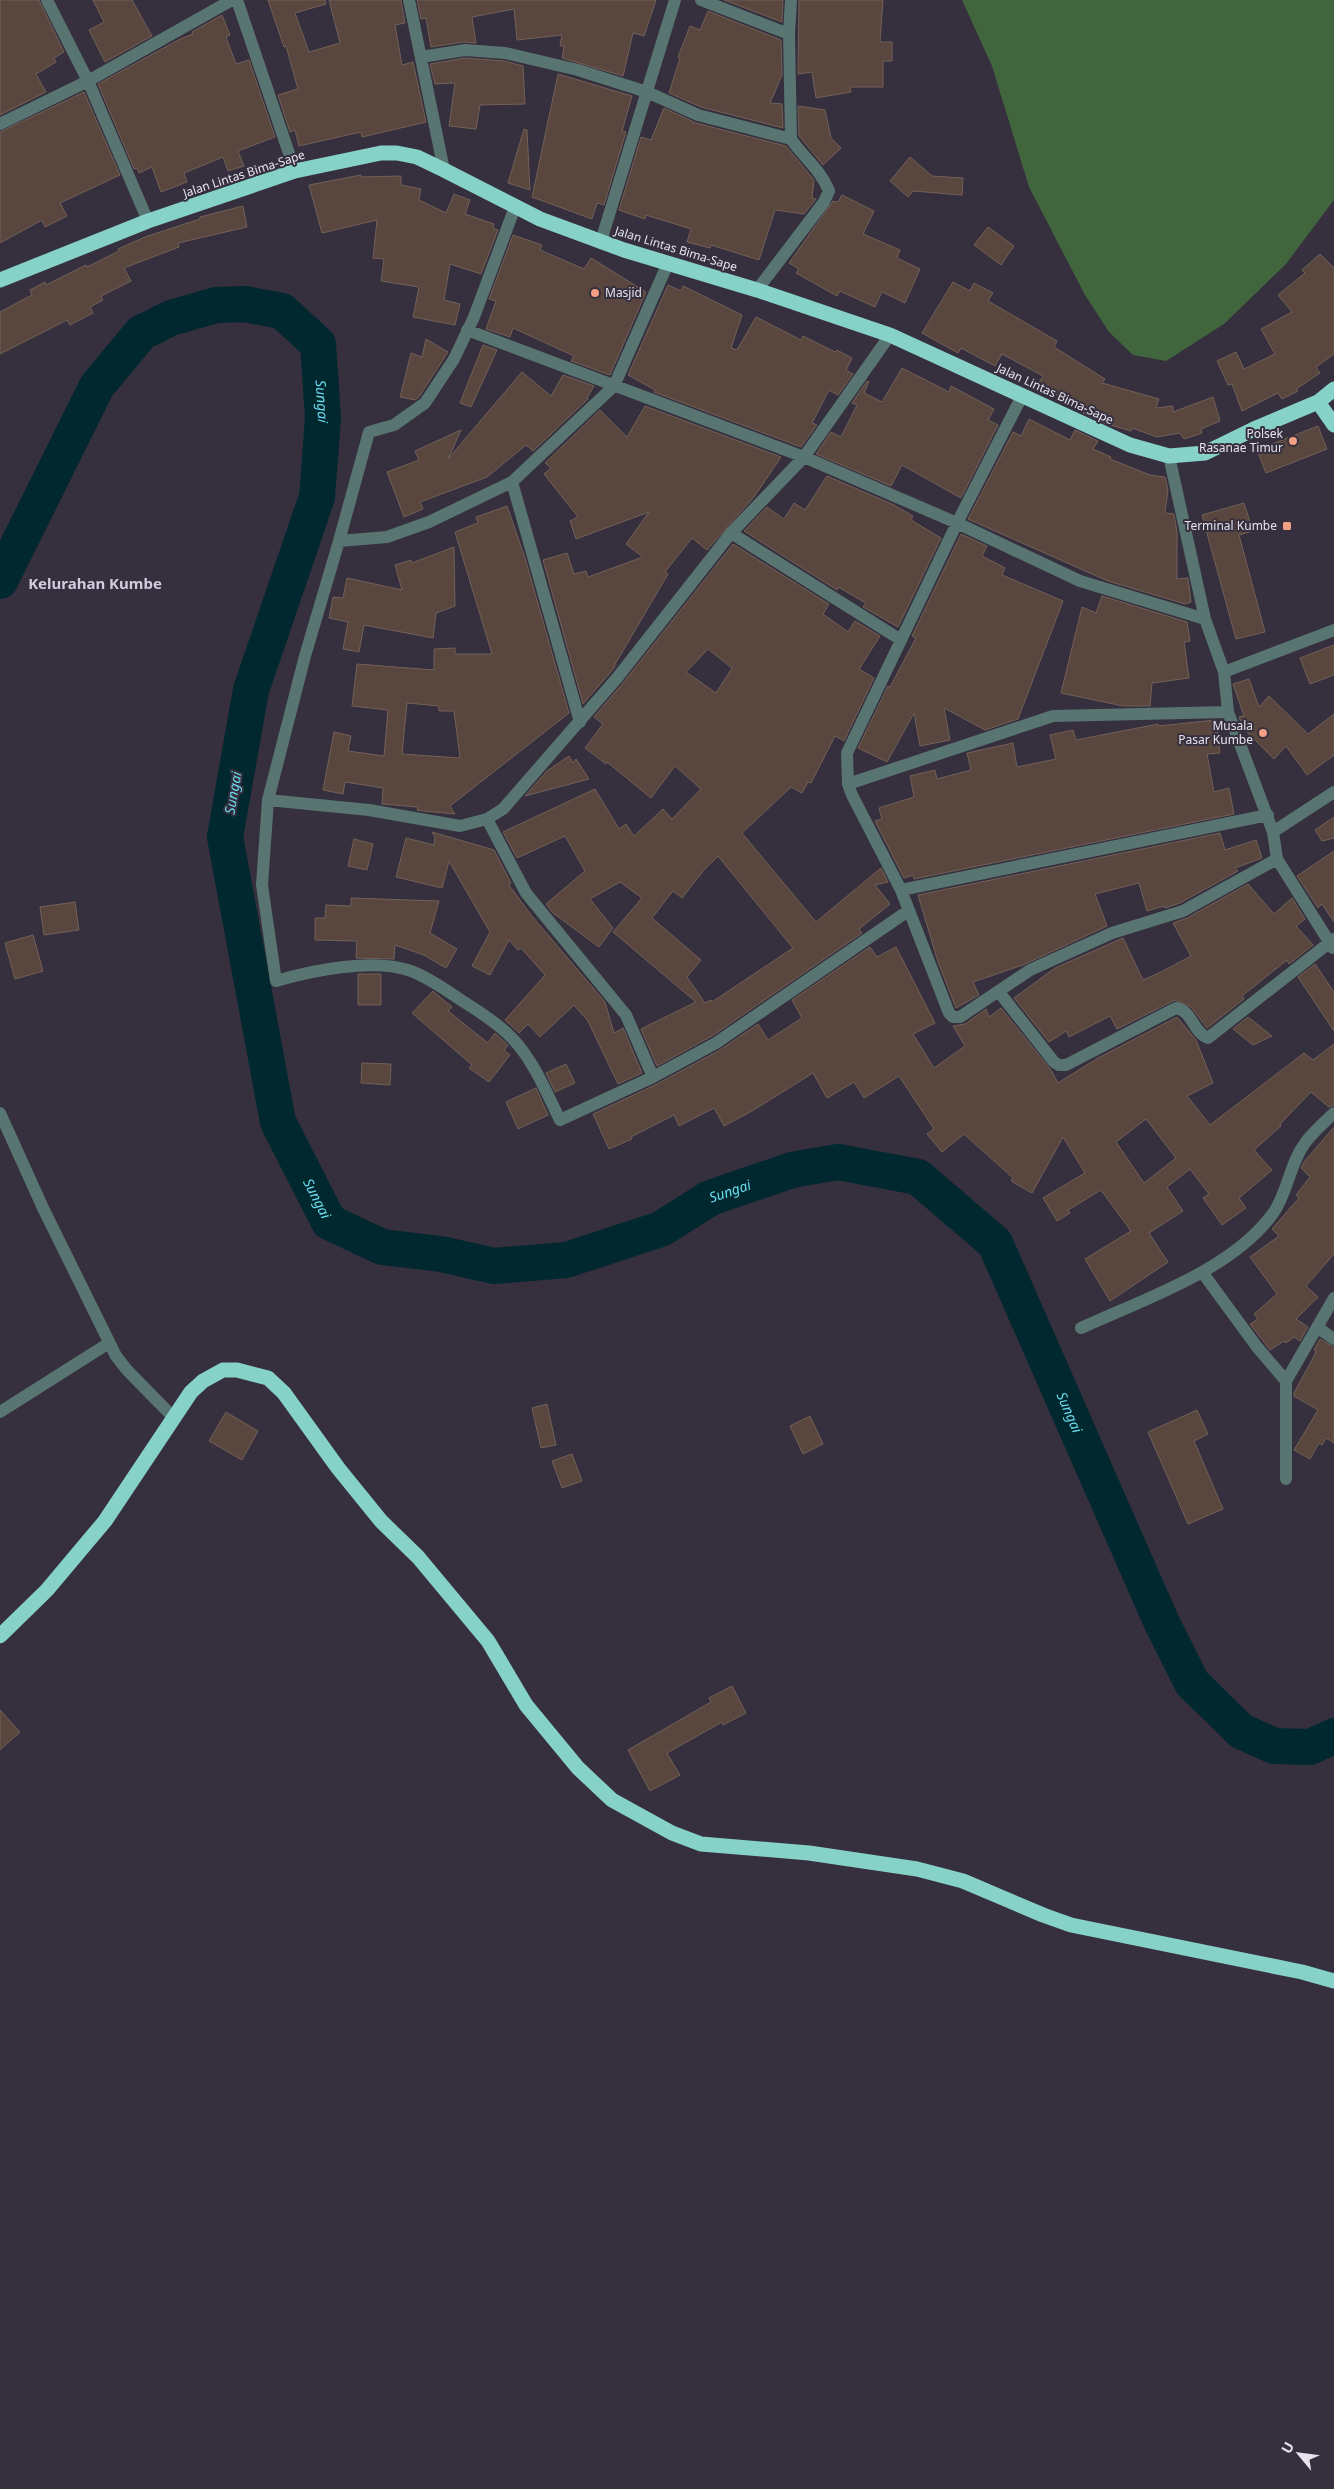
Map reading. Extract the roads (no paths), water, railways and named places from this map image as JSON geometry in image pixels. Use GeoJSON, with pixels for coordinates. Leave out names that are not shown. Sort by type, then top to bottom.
{"type":"FeatureCollection","features":[{"type":"Feature","properties":{"kind":"highway","name":"Jalan Lintas Bima-Sape"},"geometry":{"type":"LineString","coordinates":[[2,276],[148,221],[296,171],[380,153],[397,153],[417,158],[444,170],[540,219],[600,241],[757,290],[890,335],[1130,445],[1169,456],[1205,453],[1318,402],[1334,389]]}},
{"type":"Feature","properties":{"kind":"highway"},"geometry":{"type":"LineString","coordinates":[[1318,402],[1334,425]]}},
{"type":"Feature","properties":{"kind":"highway"},"geometry":{"type":"LineString","coordinates":[[0,1636],[47,1590],[105,1521],[191,1392],[203,1381],[223,1370],[254,1373],[268,1378],[284,1392],[338,1468],[381,1521],[418,1556],[488,1641],[526,1705],[578,1768],[612,1800],[672,1833],[701,1844],[809,1853],[917,1869],[963,1880],[1043,1915],[1071,1925],[1302,1972],[1334,1981]]}},
{"type":"Feature","properties":{"kind":"street"},"geometry":{"type":"LineString","coordinates":[[47,0],[88,81],[148,221]]}},
{"type":"Feature","properties":{"kind":"street"},"geometry":{"type":"LineString","coordinates":[[0,124],[88,81],[232,0]]}},
{"type":"Feature","properties":{"kind":"street"},"geometry":{"type":"LineString","coordinates":[[237,0],[296,171]]}},
{"type":"Feature","properties":{"kind":"street"},"geometry":{"type":"LineString","coordinates":[[409,0],[444,170]]}},
{"type":"Feature","properties":{"kind":"street"},"geometry":{"type":"LineString","coordinates":[[600,241],[675,0]]}},
{"type":"Feature","properties":{"kind":"street"},"geometry":{"type":"LineString","coordinates":[[701,0],[789,34]]}},
{"type":"Feature","properties":{"kind":"street"},"geometry":{"type":"LineString","coordinates":[[757,290],[824,202],[829,191],[825,180],[800,153],[791,139],[789,34],[791,0]]}},
{"type":"Feature","properties":{"kind":"street"},"geometry":{"type":"LineString","coordinates":[[421,57],[464,50],[505,53],[578,70],[646,92],[698,115],[791,139]]}},
{"type":"Feature","properties":{"kind":"street"},"geometry":{"type":"LineString","coordinates":[[515,207],[454,359],[425,403],[394,425],[369,432],[305,656],[268,800],[262,885],[276,981],[315,970],[389,967],[410,971],[431,981],[484,1015],[512,1038],[534,1068],[560,1120],[653,1077],[716,1044],[908,910]]}},
{"type":"Feature","properties":{"kind":"street"},"geometry":{"type":"LineString","coordinates":[[339,541],[387,537],[429,522],[512,482],[614,386],[668,263]]}},
{"type":"Feature","properties":{"kind":"street"},"geometry":{"type":"LineString","coordinates":[[467,330],[804,457],[957,523],[1080,581],[1205,618]]}},
{"type":"Feature","properties":{"kind":"street"},"geometry":{"type":"LineString","coordinates":[[268,800],[369,810],[460,826],[487,819],[502,809],[617,678],[731,533],[804,457],[890,335]]}},
{"type":"Feature","properties":{"kind":"street"},"geometry":{"type":"LineString","coordinates":[[1022,396],[957,523],[847,753],[848,784],[874,842],[901,890],[949,1013],[953,1017],[960,1017],[1030,970],[1112,933],[1183,911],[1277,860]]}},
{"type":"Feature","properties":{"kind":"street"},"geometry":{"type":"LineString","coordinates":[[999,992],[1054,1062],[1059,1065],[1066,1065],[1176,1008],[1186,1012],[1203,1036],[1208,1038],[1332,944],[1277,860],[1268,814],[1228,712],[1224,672],[1205,618],[1169,456]]}},
{"type":"Feature","properties":{"kind":"street"},"geometry":{"type":"LineString","coordinates":[[512,482],[580,722]]}},
{"type":"Feature","properties":{"kind":"street"},"geometry":{"type":"LineString","coordinates":[[731,533],[901,640]]}},
{"type":"Feature","properties":{"kind":"street"},"geometry":{"type":"LineString","coordinates":[[1224,672],[1334,630]]}},
{"type":"Feature","properties":{"kind":"street"},"geometry":{"type":"LineString","coordinates":[[848,784],[1053,716],[1228,712]]}},
{"type":"Feature","properties":{"kind":"street"},"geometry":{"type":"LineString","coordinates":[[1273,832],[1334,792]]}},
{"type":"Feature","properties":{"kind":"street"},"geometry":{"type":"LineString","coordinates":[[901,890],[1268,814]]}},
{"type":"Feature","properties":{"kind":"street"},"geometry":{"type":"LineString","coordinates":[[487,819],[526,893],[626,1015],[653,1077]]}},
{"type":"Feature","properties":{"kind":"street"},"geometry":{"type":"LineString","coordinates":[[0,1113],[42,1208],[109,1343],[127,1370],[174,1418]]}},
{"type":"Feature","properties":{"kind":"street"},"geometry":{"type":"LineString","coordinates":[[1081,1328],[1202,1272],[1230,1256],[1257,1232],[1275,1210],[1304,1143],[1334,1113]]}},
{"type":"Feature","properties":{"kind":"street"},"geometry":{"type":"LineString","coordinates":[[1202,1272],[1257,1347],[1286,1381]]}},
{"type":"Feature","properties":{"kind":"street"},"geometry":{"type":"LineString","coordinates":[[1286,1479],[1286,1381],[1334,1298]]}},
{"type":"Feature","properties":{"kind":"street"},"geometry":{"type":"LineString","coordinates":[[1317,1327],[1334,1339]]}},
{"type":"Feature","properties":{"kind":"street"},"geometry":{"type":"LineString","coordinates":[[0,1412],[109,1343]]}},
{"type":"Feature","properties":{"kind":"waterway","name":"Sungai"},"geometry":{"type":"LineString","coordinates":[[0,581],[97,386],[141,333],[171,318],[216,305],[245,304],[282,311],[318,344],[323,418],[317,497],[251,690],[225,837],[278,1122],[329,1222],[382,1247],[441,1254],[494,1266],[566,1260],[661,1229],[710,1198],[792,1170],[838,1162],[918,1177],[995,1243],[1161,1621],[1192,1683],[1241,1731],[1274,1746],[1310,1747],[1334,1736]]}},
{"type":"Feature","properties":{"kind":"place","name":"Masjid"},"geometry":{"type":"Point","coordinates":[595,293]}},
{"type":"Feature","properties":{"kind":"place","name":"Polsek Rasanae Timur"},"geometry":{"type":"Point","coordinates":[1293,441]}},
{"type":"Feature","properties":{"kind":"place","name":"Terminal Kumbe"},"geometry":{"type":"Point","coordinates":[1287,526]}},
{"type":"Feature","properties":{"kind":"place","name":"Musala Pasar Kumbe"},"geometry":{"type":"Point","coordinates":[1263,733]}},
{"type":"Feature","properties":{"kind":"district","name":"Kelurahan Kumbe"},"geometry":{"type":"Point","coordinates":[95,584]}}]}
